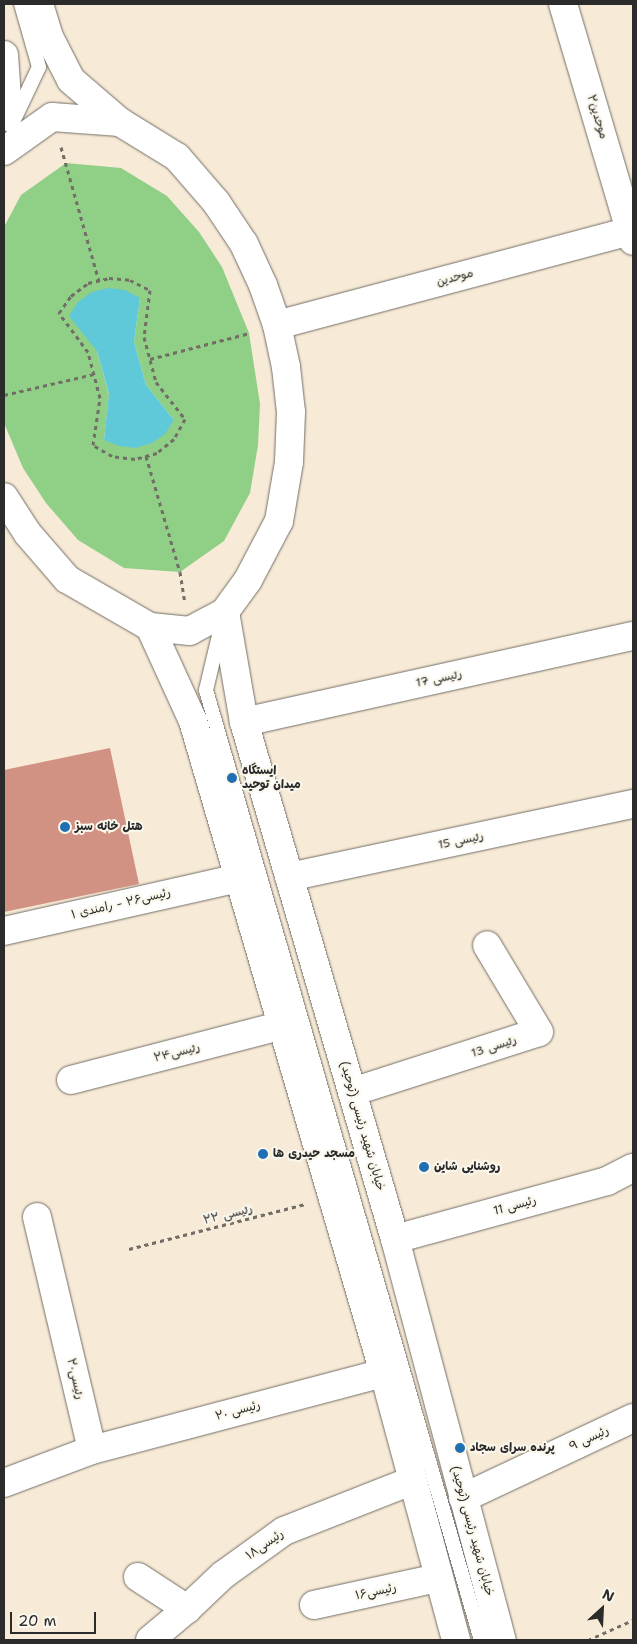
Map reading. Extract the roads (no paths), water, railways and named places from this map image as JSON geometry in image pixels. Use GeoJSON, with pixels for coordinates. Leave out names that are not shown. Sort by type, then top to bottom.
{"type":"FeatureCollection","features":[{"type":"Feature","properties":{"kind":"street"},"geometry":{"type":"LineString","coordinates":[[4,497],[28,534],[68,579],[150,627],[190,631],[225,612],[248,580],[279,521],[288,472],[291,412],[286,367],[277,325],[263,285],[244,244],[216,202],[177,157],[120,122],[71,80],[49,37],[39,4]]}},
{"type":"Feature","properties":{"kind":"street","name":"موحدین۲"},"geometry":{"type":"LineString","coordinates":[[563,4],[632,234]]}},
{"type":"Feature","properties":{"kind":"street"},"geometry":{"type":"LineString","coordinates":[[4,55],[7,98],[4,118]]}},
{"type":"Feature","properties":{"kind":"street"},"geometry":{"type":"LineString","coordinates":[[4,151],[52,117],[120,122]]}},
{"type":"Feature","properties":{"kind":"street","name":"موحدین"},"geometry":{"type":"LineString","coordinates":[[277,325],[632,234]]}},
{"type":"Feature","properties":{"kind":"street","name":"خیابان شهید رئیسی (توحید)"},"geometry":{"type":"LineString","coordinates":[[225,612],[244,722],[395,1239],[502,1640]]}},
{"type":"Feature","properties":{"kind":"street"},"geometry":{"type":"LineString","coordinates":[[150,627],[193,721],[284,1025],[384,1373],[411,1481],[456,1640]]}},
{"type":"Feature","properties":{"kind":"street","name":"رئیسی 17"},"geometry":{"type":"LineString","coordinates":[[244,722],[633,636]]}},
{"type":"Feature","properties":{"kind":"street","name":"رئیسی 15"},"geometry":{"type":"LineString","coordinates":[[288,877],[633,804]]}},
{"type":"Feature","properties":{"kind":"street","name":"رئیسی۲۶ - رامندی ۱"},"geometry":{"type":"LineString","coordinates":[[4,931],[239,878]]}},
{"type":"Feature","properties":{"kind":"street","name":"رئیسی 13"},"geometry":{"type":"LineString","coordinates":[[352,1092],[539,1032],[487,944]]}},
{"type":"Feature","properties":{"kind":"street","name":"رئیسی۲۴"},"geometry":{"type":"LineString","coordinates":[[71,1080],[284,1025]]}},
{"type":"Feature","properties":{"kind":"street","name":"رئیسی 11"},"geometry":{"type":"LineString","coordinates":[[395,1239],[607,1182],[633,1168]]}},
{"type":"Feature","properties":{"kind":"street","name":"رئیسی۲۰"},"geometry":{"type":"LineString","coordinates":[[37,1217],[92,1450]]}},
{"type":"Feature","properties":{"kind":"street","name":"رئیسی ۲۰"},"geometry":{"type":"LineString","coordinates":[[92,1450],[384,1373]]}},
{"type":"Feature","properties":{"kind":"street","name":"رئیسی 9"},"geometry":{"type":"LineString","coordinates":[[463,1498],[633,1418]]}},
{"type":"Feature","properties":{"kind":"street"},"geometry":{"type":"LineString","coordinates":[[4,1483],[92,1450]]}},
{"type":"Feature","properties":{"kind":"street","name":"رئیسی۱۸"},"geometry":{"type":"LineString","coordinates":[[150,1640],[223,1575],[284,1531],[411,1481]]}},
{"type":"Feature","properties":{"kind":"street"},"geometry":{"type":"LineString","coordinates":[[138,1577],[187,1609]]}},
{"type":"Feature","properties":{"kind":"street","name":"رئیسی۱۶"},"geometry":{"type":"LineString","coordinates":[[314,1605],[438,1578]]}},
{"type":"Feature","properties":{"kind":"lane"},"geometry":{"type":"LineString","coordinates":[[4,141],[39,67],[21,4]]}},
{"type":"Feature","properties":{"kind":"lane"},"geometry":{"type":"LineString","coordinates":[[225,612],[206,690],[481,1640]]}},
{"type":"Feature","properties":{"kind":"water"},"geometry":{"type":"Polygon","coordinates":[[[108,288],[125,290],[140,298],[134,342],[146,385],[174,420],[165,434],[152,443],[136,448],[119,446],[104,440],[109,394],[97,351],[69,316],[78,302],[92,292],[108,288]]]}},
{"type":"Feature","properties":{"kind":"place","name":"ایستگاه میدان توحید"},"geometry":{"type":"Point","coordinates":[232,778]}},
{"type":"Feature","properties":{"kind":"place","name":"هتل خانه سبز"},"geometry":{"type":"Point","coordinates":[65,827]}},
{"type":"Feature","properties":{"kind":"place","name":"مسجد حیدری ها"},"geometry":{"type":"Point","coordinates":[263,1154]}},
{"type":"Feature","properties":{"kind":"place","name":"روشنایی شاین"},"geometry":{"type":"Point","coordinates":[424,1167]}},
{"type":"Feature","properties":{"kind":"place","name":"پرنده سرای سجاد"},"geometry":{"type":"Point","coordinates":[460,1448]}}]}
